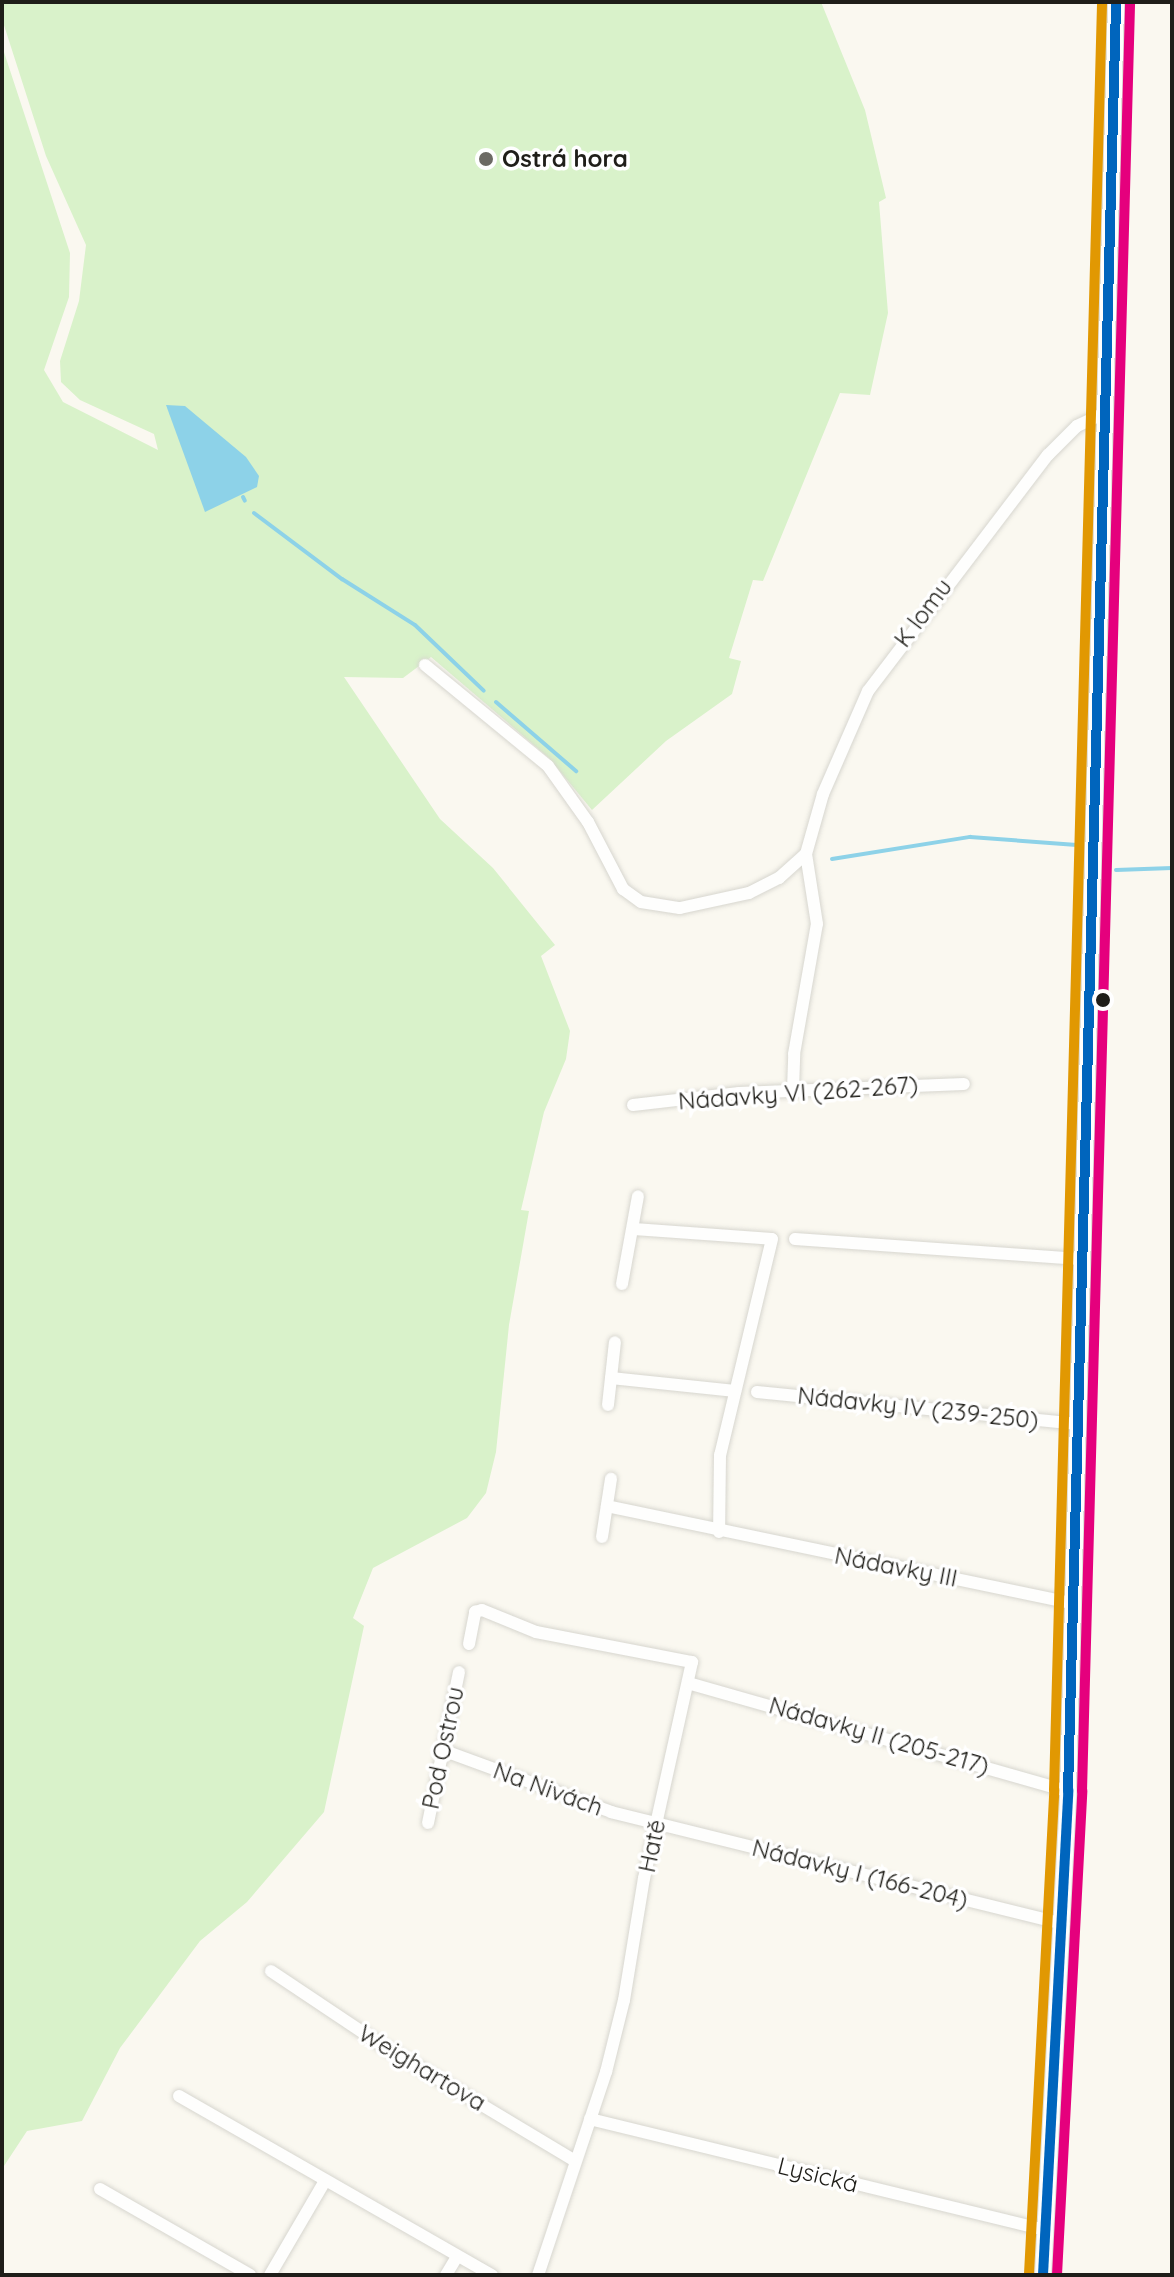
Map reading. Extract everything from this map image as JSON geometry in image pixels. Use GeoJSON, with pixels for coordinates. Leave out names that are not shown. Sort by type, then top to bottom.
{"type":"FeatureCollection","features":[{"type":"Feature","properties":{"kind":"street"},"geometry":{"type":"LineString","coordinates":[[1043,2275],[1068,1791],[1116,2]]}},
{"type":"Feature","properties":{"kind":"street","name":"K lomu"},"geometry":{"type":"LineString","coordinates":[[793,1090],[794,1054],[817,924],[806,854],[823,794],[884,665],[1048,455],[1077,426],[1103,414]]}},
{"type":"Feature","properties":{"kind":"street"},"geometry":{"type":"LineString","coordinates":[[425,665],[548,766],[588,822],[623,889],[641,902],[680,908],[749,893],[779,878],[806,854]]}},
{"type":"Feature","properties":{"kind":"street","name":"Nádavky VI (262-267)"},"geometry":{"type":"LineString","coordinates":[[633,1105],[793,1090],[964,1084]]}},
{"type":"Feature","properties":{"kind":"street"},"geometry":{"type":"LineString","coordinates":[[622,1284],[638,1196]]}},
{"type":"Feature","properties":{"kind":"street"},"geometry":{"type":"LineString","coordinates":[[634,1229],[772,1239],[720,1455],[719,1532]]}},
{"type":"Feature","properties":{"kind":"street"},"geometry":{"type":"LineString","coordinates":[[795,1239],[1083,1259]]}},
{"type":"Feature","properties":{"kind":"street"},"geometry":{"type":"LineString","coordinates":[[608,1405],[615,1342]]}},
{"type":"Feature","properties":{"kind":"street"},"geometry":{"type":"LineString","coordinates":[[611,1378],[735,1391]]}},
{"type":"Feature","properties":{"kind":"street","name":"Nádavky IV (239-250)"},"geometry":{"type":"LineString","coordinates":[[757,1392],[1078,1424]]}},
{"type":"Feature","properties":{"kind":"street"},"geometry":{"type":"LineString","coordinates":[[602,1537],[611,1479]]}},
{"type":"Feature","properties":{"kind":"street","name":"Nádavky III"},"geometry":{"type":"LineString","coordinates":[[607,1506],[719,1532],[1073,1603]]}},
{"type":"Feature","properties":{"kind":"street"},"geometry":{"type":"LineString","coordinates":[[469,1644],[475,1612],[482,1610],[536,1632],[692,1662],[688,1683]]}},
{"type":"Feature","properties":{"kind":"street","name":"Pod Ostrou"},"geometry":{"type":"LineString","coordinates":[[428,1823],[459,1672]]}},
{"type":"Feature","properties":{"kind":"street","name":"Nádavky II (205-217)"},"geometry":{"type":"LineString","coordinates":[[688,1683],[1068,1791]]}},
{"type":"Feature","properties":{"kind":"street","name":"Hatě"},"geometry":{"type":"LineString","coordinates":[[538,2275],[590,2119],[624,2000],[656,1823],[688,1683]]}},
{"type":"Feature","properties":{"kind":"street","name":"Na Nivách"},"geometry":{"type":"LineString","coordinates":[[442,1750],[574,1801],[656,1823]]}},
{"type":"Feature","properties":{"kind":"street","name":"Nádavky I (166-204)"},"geometry":{"type":"LineString","coordinates":[[656,1823],[1063,1924]]}},
{"type":"Feature","properties":{"kind":"street","name":"Weighartova"},"geometry":{"type":"LineString","coordinates":[[271,1971],[377,2042],[575,2161]]}},
{"type":"Feature","properties":{"kind":"street"},"geometry":{"type":"LineString","coordinates":[[179,2096],[492,2275]]}},
{"type":"Feature","properties":{"kind":"street","name":"Lysická"},"geometry":{"type":"LineString","coordinates":[[590,2119],[1046,2230]]}},
{"type":"Feature","properties":{"kind":"street"},"geometry":{"type":"LineString","coordinates":[[270,2275],[325,2181]]}},
{"type":"Feature","properties":{"kind":"street"},"geometry":{"type":"LineString","coordinates":[[100,2189],[250,2275]]}},
{"type":"Feature","properties":{"kind":"street"},"geometry":{"type":"LineString","coordinates":[[446,2275],[457,2257]]}},
{"type":"Feature","properties":{"kind":"green space"},"geometry":{"type":"Polygon","coordinates":[[[2,2],[821,2],[865,110],[886,198],[879,202],[888,313],[870,395],[840,393],[763,581],[753,580],[729,658],[741,661],[732,694],[666,741],[592,810],[549,758],[431,657],[403,678],[344,677],[440,819],[493,868],[555,945],[541,956],[570,1031],[566,1059],[544,1112],[521,1210],[529,1211],[509,1325],[496,1452],[486,1493],[467,1518],[373,1568],[353,1618],[364,1626],[324,1812],[247,1902],[200,1941],[120,2048],[82,2121],[27,2131],[2,2169],[2,46],[70,253],[69,297],[44,370],[63,402],[158,450],[154,434],[80,400],[61,382],[60,361],[79,301],[86,245],[46,156],[2,19],[2,2]]]}},
{"type":"Feature","properties":{"kind":"water"},"geometry":{"type":"Polygon","coordinates":[[[166,405],[185,406],[246,457],[259,476],[257,487],[205,512],[166,405]]]}},
{"type":"Feature","properties":{"kind":"waterway"},"geometry":{"type":"LineString","coordinates":[[243,497],[245,501]]}},
{"type":"Feature","properties":{"kind":"waterway"},"geometry":{"type":"LineString","coordinates":[[254,513],[342,579],[415,625],[484,691]]}},
{"type":"Feature","properties":{"kind":"waterway"},"geometry":{"type":"LineString","coordinates":[[496,702],[576,771]]}},
{"type":"Feature","properties":{"kind":"waterway"},"geometry":{"type":"LineString","coordinates":[[832,859],[970,837],[1077,845]]}},
{"type":"Feature","properties":{"kind":"waterway"},"geometry":{"type":"LineString","coordinates":[[1116,870],[1172,868]]}},
{"type":"Feature","properties":{"kind":"transit line"},"geometry":{"type":"LineString","coordinates":[[1029,2274],[1054,1790],[1102,2]]}},
{"type":"Feature","properties":{"kind":"transit line"},"geometry":{"type":"LineString","coordinates":[[1043,2275],[1068,1791],[1116,2]]}},
{"type":"Feature","properties":{"kind":"transit line"},"geometry":{"type":"LineString","coordinates":[[1057,2275],[1082,1791],[1130,2]]}},
{"type":"Feature","properties":{"kind":"place","name":"Ostrá hora"},"geometry":{"type":"Point","coordinates":[486,159]}}]}
